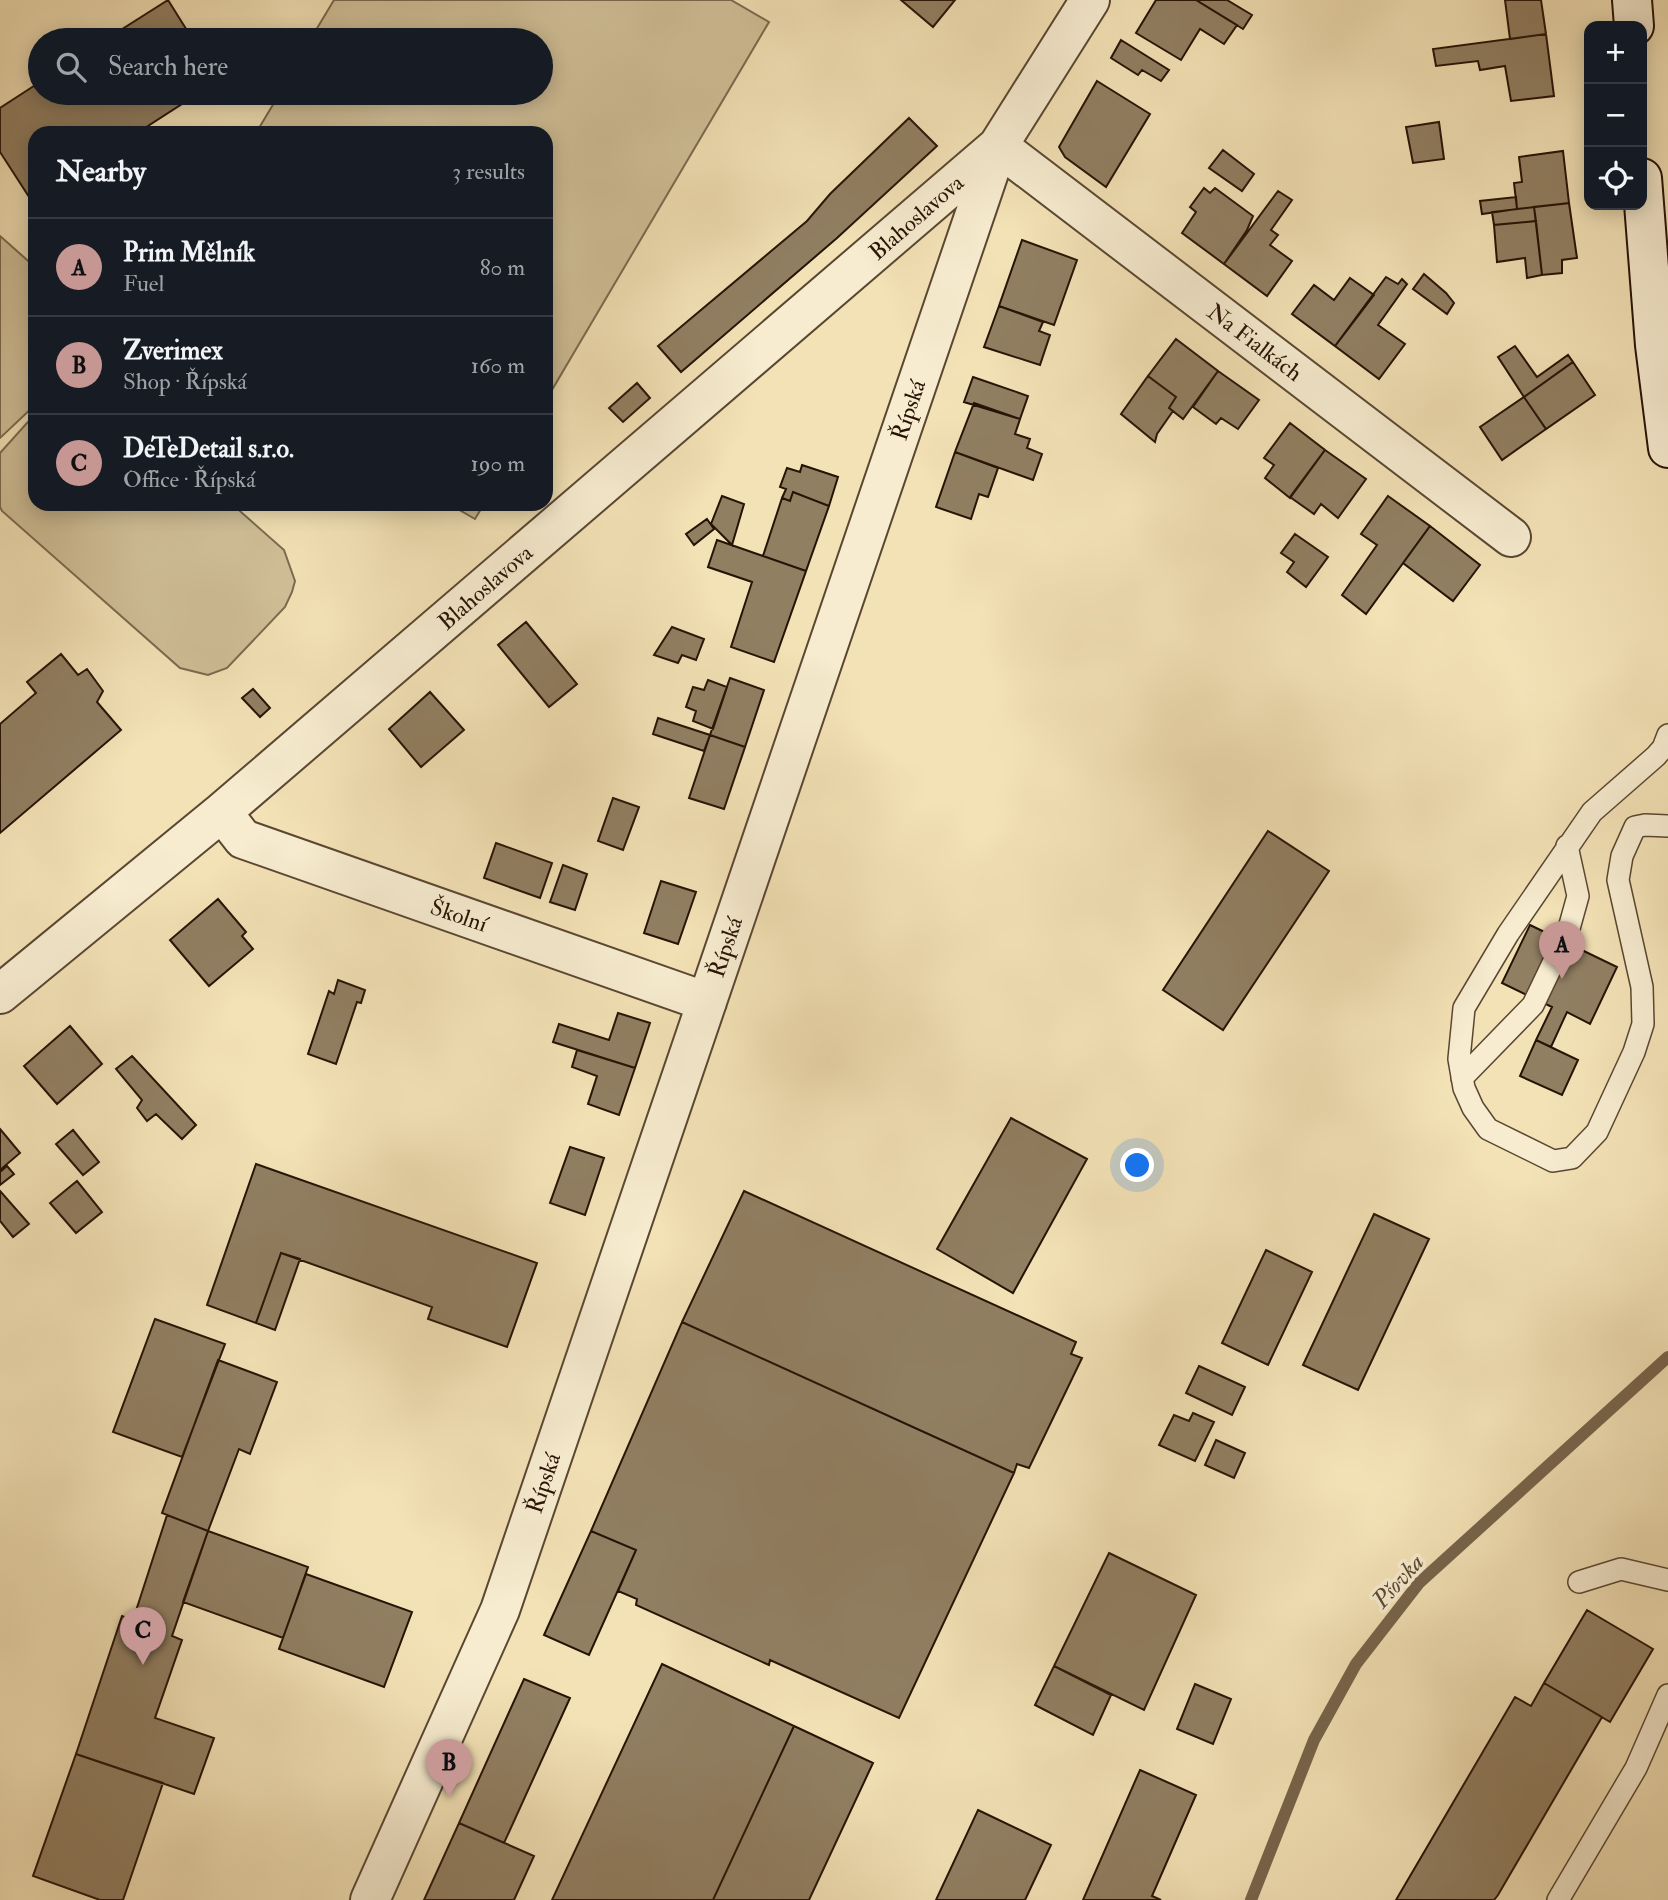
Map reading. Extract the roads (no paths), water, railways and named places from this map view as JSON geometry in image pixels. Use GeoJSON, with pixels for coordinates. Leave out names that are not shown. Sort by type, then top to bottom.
{"type":"FeatureCollection","features":[{"type":"Feature","properties":{"kind":"street","name":"Řípská"},"geometry":{"type":"LineString","coordinates":[[370,1900],[500,1609],[998,146],[1090,0]]}},
{"type":"Feature","properties":{"kind":"street"},"geometry":{"type":"LineString","coordinates":[[1632,0],[1634,21]]}},
{"type":"Feature","properties":{"kind":"street","name":"Na Fialkách"},"geometry":{"type":"LineString","coordinates":[[998,146],[1511,537]]}},
{"type":"Feature","properties":{"kind":"street","name":"Blahoslavova"},"geometry":{"type":"LineString","coordinates":[[0,994],[222,812],[998,146]]}},
{"type":"Feature","properties":{"kind":"street"},"geometry":{"type":"LineString","coordinates":[[1644,210],[1655,345],[1668,448]]}},
{"type":"Feature","properties":{"kind":"street","name":"Školní"},"geometry":{"type":"LineString","coordinates":[[222,812],[243,839],[707,1002]]}},
{"type":"Feature","properties":{"kind":"lane"},"geometry":{"type":"LineString","coordinates":[[1668,735],[1663,748],[1592,812],[1508,934],[1464,1008],[1459,1059],[1473,1108],[1488,1129],[1553,1161],[1572,1158],[1597,1132],[1634,1052],[1643,1024],[1642,987],[1618,880],[1622,856],[1635,827],[1668,826]]}},
{"type":"Feature","properties":{"kind":"lane"},"geometry":{"type":"LineString","coordinates":[[1462,1077],[1533,1005],[1568,932],[1578,896],[1567,846]]}},
{"type":"Feature","properties":{"kind":"lane"},"geometry":{"type":"LineString","coordinates":[[1579,1582],[1621,1569],[1668,1580]]}},
{"type":"Feature","properties":{"kind":"lane"},"geometry":{"type":"LineString","coordinates":[[1558,1900],[1636,1768],[1668,1695]]}},
{"type":"Feature","properties":{"kind":"waterway","name":"Pšovka"},"geometry":{"type":"LineString","coordinates":[[1251,1900],[1314,1740],[1356,1664],[1419,1583],[1668,1357]]}},
{"type":"Feature","properties":{"kind":"place","name":"Prim Mělník"},"geometry":{"type":"Point","coordinates":[1562,979]}},
{"type":"Feature","properties":{"kind":"place","name":"DeTeDetail s.r.o."},"geometry":{"type":"Point","coordinates":[143,1665]}},
{"type":"Feature","properties":{"kind":"place","name":"Zverimex"},"geometry":{"type":"Point","coordinates":[449,1797]}}]}
